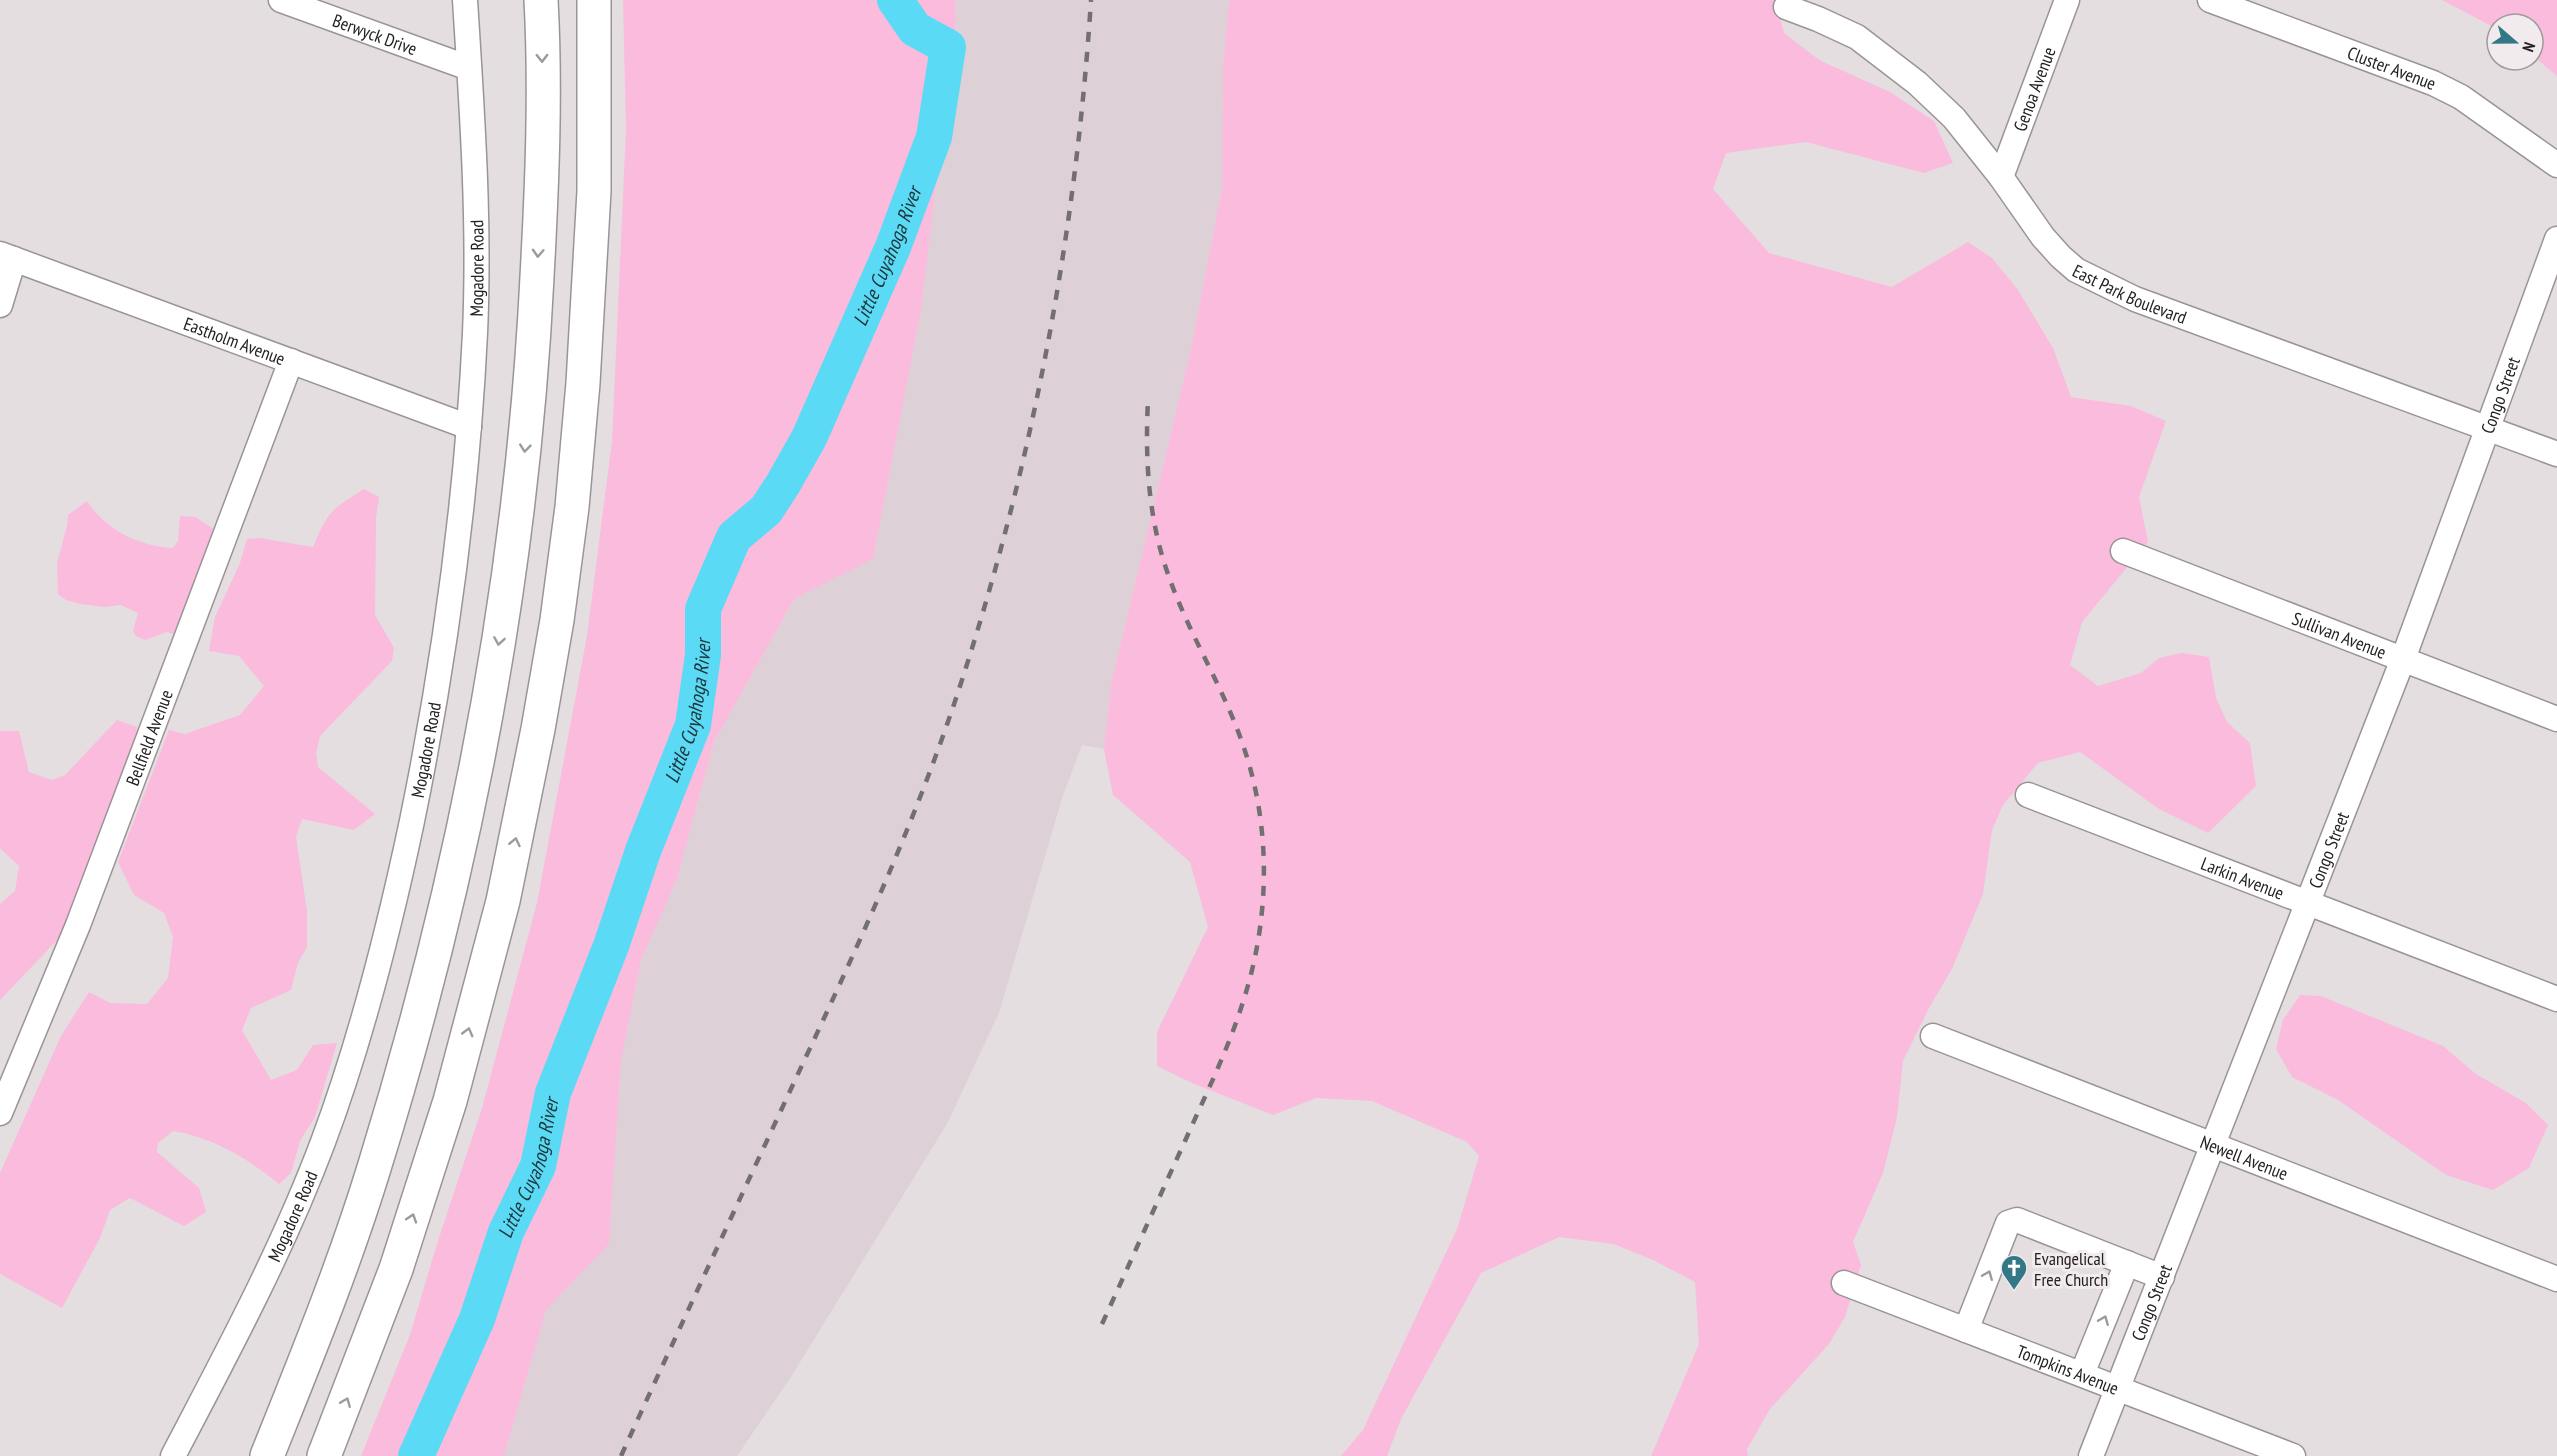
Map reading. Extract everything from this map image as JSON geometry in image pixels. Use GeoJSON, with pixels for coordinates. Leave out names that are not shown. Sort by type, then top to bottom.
{"type":"FeatureCollection","features":[{"type":"Feature","properties":{"kind":"highway"},"geometry":{"type":"LineString","coordinates":[[324,1456],[396,1269],[450,1101],[502,901],[538,729],[557,620],[572,507],[584,383],[594,191],[594,0]]}},
{"type":"Feature","properties":{"kind":"highway"},"geometry":{"type":"LineString","coordinates":[[267,1456],[314,1337],[373,1171],[424,998],[473,788],[512,560],[526,441],[540,219],[543,115],[541,4]]}},
{"type":"Feature","properties":{"kind":"street","name":"Berwyck Drive"},"geometry":{"type":"LineString","coordinates":[[281,0],[469,68]]}},
{"type":"Feature","properties":{"kind":"street","name":"Mogadore Road"},"geometry":{"type":"LineString","coordinates":[[173,1456],[263,1281],[306,1186],[349,1068],[372,990],[399,883],[438,684],[461,522],[469,427],[476,260],[473,138],[465,0]]}},
{"type":"Feature","properties":{"kind":"street","name":"Genoa Avenue"},"geometry":{"type":"LineString","coordinates":[[2001,177],[2067,0]]}},
{"type":"Feature","properties":{"kind":"street","name":"Cluster Avenue"},"geometry":{"type":"LineString","coordinates":[[2210,0],[2433,83],[2461,97],[2557,165]]}},
{"type":"Feature","properties":{"kind":"street","name":"East Park Boulevard"},"geometry":{"type":"LineString","coordinates":[[1786,7],[1857,37],[1917,82],[1954,118],[2001,177],[2043,237],[2076,270],[2135,299],[2557,454]]}},
{"type":"Feature","properties":{"kind":"street","name":"Congo Street"},"geometry":{"type":"LineString","coordinates":[[2091,1456],[2403,659],[2557,239]]}},
{"type":"Feature","properties":{"kind":"street","name":"Eastholm Avenue"},"geometry":{"type":"LineString","coordinates":[[7,256],[469,427]]}},
{"type":"Feature","properties":{"kind":"street"},"geometry":{"type":"LineString","coordinates":[[0,305],[7,256]]}},
{"type":"Feature","properties":{"kind":"street","name":"Bellfield Avenue"},"geometry":{"type":"LineString","coordinates":[[0,1113],[78,926],[291,361]]}},
{"type":"Feature","properties":{"kind":"street","name":"Sullivan Avenue"},"geometry":{"type":"LineString","coordinates":[[2123,551],[2557,719]]}},
{"type":"Feature","properties":{"kind":"street","name":"Larkin Avenue"},"geometry":{"type":"LineString","coordinates":[[2028,795],[2557,999]]}},
{"type":"Feature","properties":{"kind":"street","name":"Newell Avenue"},"geometry":{"type":"LineString","coordinates":[[1934,1036],[2557,1279]]}},
{"type":"Feature","properties":{"kind":"street"},"geometry":{"type":"LineString","coordinates":[[1966,1330],[2008,1223],[2017,1220],[2030,1223],[2162,1277]]}},
{"type":"Feature","properties":{"kind":"street"},"geometry":{"type":"LineString","coordinates":[[2082,1374],[2127,1263]]}},
{"type":"Feature","properties":{"kind":"street","name":"Tompkins Avenue"},"geometry":{"type":"LineString","coordinates":[[1844,1283],[2293,1456]]}},
{"type":"Feature","properties":{"kind":"shaded area"},"geometry":{"type":"Polygon","coordinates":[[[623,0],[955,0],[956,20],[921,310],[873,559],[794,599],[714,742],[676,882],[641,960],[621,1061],[609,1244],[546,1310],[504,1456],[361,1456],[410,1335],[435,1250],[482,1108],[537,903],[587,636],[612,441],[626,129],[623,0]]]}},
{"type":"Feature","properties":{"kind":"shaded area"},"geometry":{"type":"Polygon","coordinates":[[[955,0],[1229,0],[1223,66],[1222,188],[1190,354],[1111,684],[1104,749],[1082,745],[1063,795],[999,1013],[947,1124],[789,1380],[737,1456],[504,1456],[546,1310],[609,1244],[621,1061],[641,960],[676,882],[714,742],[794,599],[873,558],[921,310],[956,20],[955,0]]]}},
{"type":"Feature","properties":{"kind":"shaded area"},"geometry":{"type":"Polygon","coordinates":[[[1229,0],[1783,0],[1778,12],[1784,33],[1819,60],[1890,92],[1934,121],[1953,163],[1924,173],[1806,142],[1726,153],[1713,189],[1769,253],[1892,287],[1968,242],[1992,258],[2018,290],[2053,348],[2071,397],[2131,406],[2166,421],[2139,497],[2148,542],[2082,622],[2070,665],[2098,686],[2141,673],[2159,658],[2181,653],[2209,657],[2216,698],[2227,722],[2250,743],[2256,786],[2208,833],[2159,809],[2080,752],[2038,763],[2003,805],[1992,830],[1983,894],[1952,969],[1929,1008],[1903,1061],[1897,1117],[1883,1173],[1853,1242],[1861,1265],[1845,1317],[1829,1344],[1770,1409],[1747,1449],[1748,1456],[1651,1456],[1699,1344],[1695,1282],[1653,1260],[1614,1244],[1559,1237],[1481,1273],[1401,1419],[1387,1456],[1341,1456],[1363,1430],[1457,1229],[1479,1156],[1467,1142],[1372,1101],[1316,1098],[1273,1115],[1192,1083],[1157,1066],[1157,1032],[1208,927],[1190,862],[1113,795],[1104,749],[1111,684],[1190,354],[1222,188],[1223,66],[1229,0]]]}},
{"type":"Feature","properties":{"kind":"shaded area"},"geometry":{"type":"Polygon","coordinates":[[[2442,0],[2557,0],[2557,76],[2545,66],[2545,12],[2485,12],[2485,23],[2442,0]]]}},
{"type":"Feature","properties":{"kind":"shaded area"},"geometry":{"type":"Polygon","coordinates":[[[364,489],[379,497],[376,518],[375,615],[394,648],[392,661],[320,736],[316,753],[318,767],[375,814],[354,830],[302,819],[296,837],[307,911],[307,947],[298,963],[291,990],[251,1008],[242,1030],[271,1080],[297,1070],[313,1045],[337,1043],[315,1117],[300,1141],[291,1173],[279,1184],[229,1150],[188,1134],[173,1131],[158,1143],[157,1152],[199,1188],[206,1212],[184,1226],[130,1198],[110,1210],[100,1238],[62,1308],[0,1274],[0,1173],[61,1036],[89,992],[110,1003],[147,1004],[168,978],[173,937],[164,913],[134,895],[118,862],[169,730],[185,734],[240,715],[264,686],[239,656],[209,651],[215,617],[240,563],[247,539],[260,538],[313,547],[332,512],[364,489]]]}},
{"type":"Feature","properties":{"kind":"shaded area"},"geometry":{"type":"Polygon","coordinates":[[[87,501],[113,528],[147,544],[173,548],[178,541],[180,516],[195,517],[220,533],[180,636],[167,632],[145,640],[136,636],[133,631],[138,613],[121,605],[105,607],[80,604],[66,600],[58,594],[57,563],[68,515],[87,501]]]}},
{"type":"Feature","properties":{"kind":"shaded area"},"geometry":{"type":"Polygon","coordinates":[[[117,720],[137,727],[133,753],[62,935],[0,1000],[0,904],[15,891],[19,866],[0,848],[0,731],[19,731],[29,772],[52,780],[65,775],[117,720]]]}},
{"type":"Feature","properties":{"kind":"shaded area"},"geometry":{"type":"Polygon","coordinates":[[[2300,995],[2321,996],[2443,1046],[2476,1074],[2526,1103],[2548,1125],[2529,1168],[2493,1190],[2446,1175],[2338,1100],[2292,1077],[2276,1049],[2283,1020],[2300,995]]]}},
{"type":"Feature","properties":{"kind":"waterway","name":"Little Cuyahoga River"},"geometry":{"type":"LineString","coordinates":[[416,1456],[477,1319],[506,1232],[538,1166],[553,1093],[611,946],[643,851],[693,725],[703,655],[703,609],[734,537],[766,510],[809,438],[893,247],[934,137],[948,47],[915,29],[895,0]]}},
{"type":"Feature","properties":{"kind":"railway"},"geometry":{"type":"LineString","coordinates":[[621,1456],[864,931],[906,833],[961,683],[1010,515],[1047,346],[1074,174],[1091,0]]}},
{"type":"Feature","properties":{"kind":"railway"},"geometry":{"type":"LineString","coordinates":[[1102,1324],[1230,1040],[1242,1005],[1258,941],[1264,875],[1259,809],[1243,745],[1226,702],[1176,596],[1161,553],[1149,488],[1148,400]]}},
{"type":"Feature","properties":{"kind":"place","name":"Evangelical Free Church"},"geometry":{"type":"Point","coordinates":[2014,1291]}}]}
